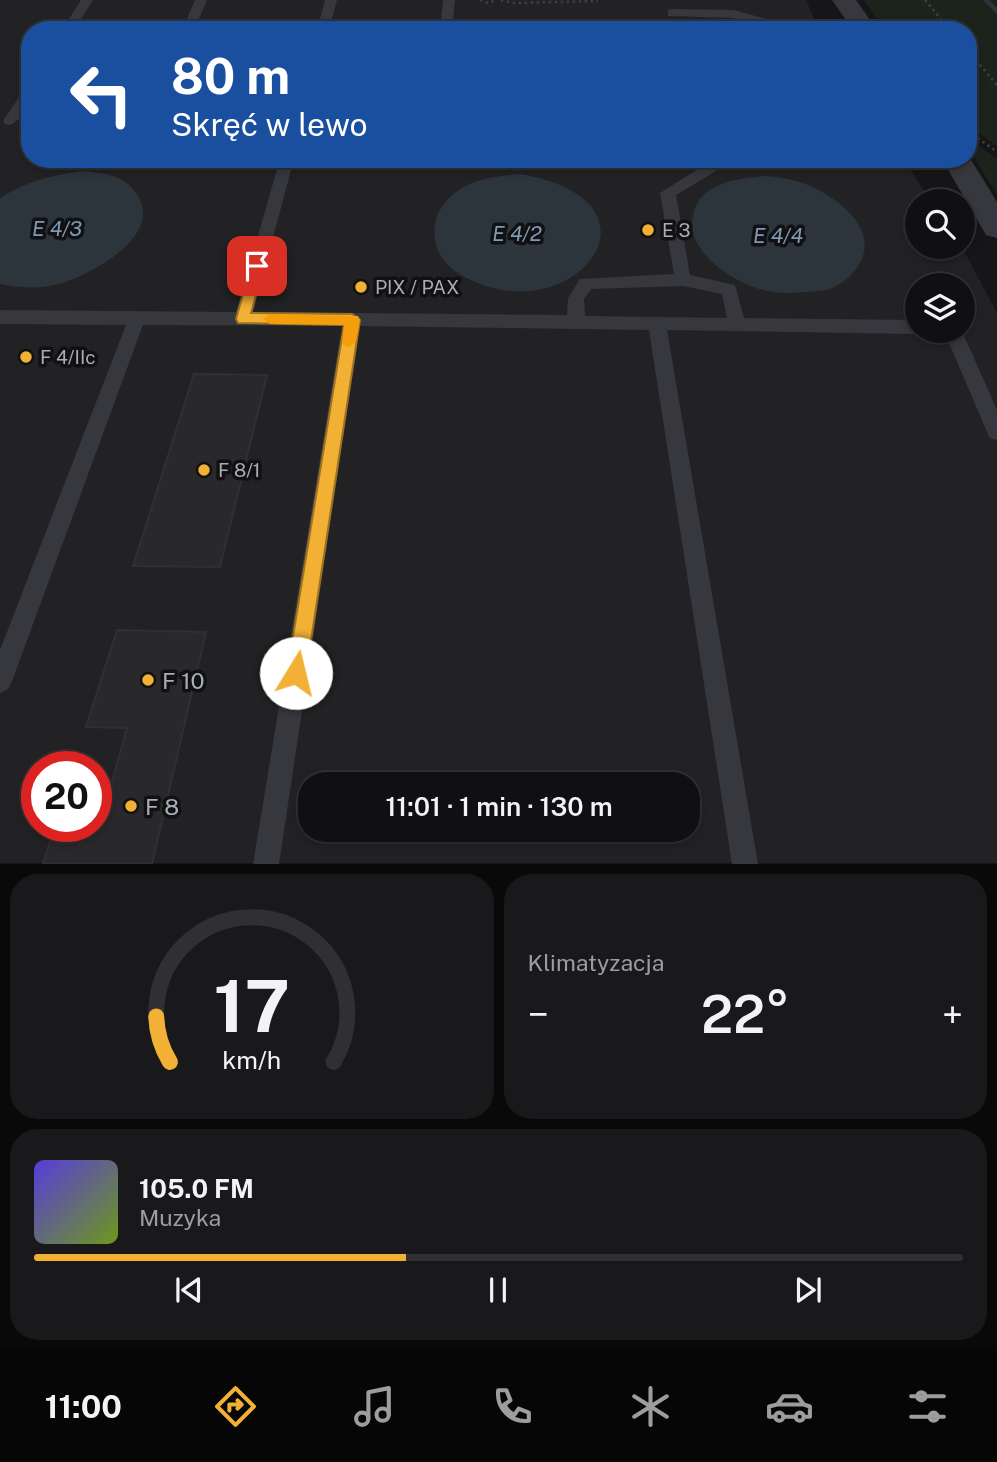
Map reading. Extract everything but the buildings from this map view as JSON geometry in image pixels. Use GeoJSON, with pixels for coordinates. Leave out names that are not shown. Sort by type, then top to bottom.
{"type":"FeatureCollection","features":[{"type":"Feature","properties":{"kind":"street"},"geometry":{"type":"LineString","coordinates":[[844,0],[859,21]]}},
{"type":"Feature","properties":{"kind":"street"},"geometry":{"type":"LineString","coordinates":[[961,168],[997,227]]}},
{"type":"Feature","properties":{"kind":"lane"},"geometry":{"type":"LineString","coordinates":[[74,21],[87,0]]}},
{"type":"Feature","properties":{"kind":"lane"},"geometry":{"type":"LineString","coordinates":[[192,21],[201,0]]}},
{"type":"Feature","properties":{"kind":"lane"},"geometry":{"type":"LineString","coordinates":[[325,21],[331,0]]}},
{"type":"Feature","properties":{"kind":"lane"},"geometry":{"type":"LineString","coordinates":[[447,21],[449,0]]}},
{"type":"Feature","properties":{"kind":"lane"},"geometry":{"type":"LineString","coordinates":[[669,0],[674,21]]}},
{"type":"Feature","properties":{"kind":"lane"},"geometry":{"type":"LineString","coordinates":[[672,13],[734,14],[758,21]]}},
{"type":"Feature","properties":{"kind":"lane"},"geometry":{"type":"LineString","coordinates":[[10,121],[21,104]]}},
{"type":"Feature","properties":{"kind":"lane"},"geometry":{"type":"LineString","coordinates":[[243,319],[285,168]]}},
{"type":"Feature","properties":{"kind":"lane"},"geometry":{"type":"LineString","coordinates":[[683,279],[668,193],[711,168]]}},
{"type":"Feature","properties":{"kind":"lane"},"geometry":{"type":"LineString","coordinates":[[576,323],[576,298],[586,283],[683,279],[729,289],[737,324]]}},
{"type":"Feature","properties":{"kind":"lane"},"geometry":{"type":"LineString","coordinates":[[0,317],[905,327]]}},
{"type":"Feature","properties":{"kind":"lane"},"geometry":{"type":"LineString","coordinates":[[0,681],[136,318]]}},
{"type":"Feature","properties":{"kind":"lane"},"geometry":{"type":"LineString","coordinates":[[266,863],[352,320]]}},
{"type":"Feature","properties":{"kind":"lane"},"geometry":{"type":"LineString","coordinates":[[657,324],[744,863]]}},
{"type":"Feature","properties":{"kind":"lane"},"geometry":{"type":"LineString","coordinates":[[958,343],[997,432]]}},
{"type":"Feature","properties":{"kind":"path"},"geometry":{"type":"LineString","coordinates":[[480,0],[488,3],[499,0],[514,3],[550,0],[570,3],[598,1]]}},
{"type":"Feature","properties":{"kind":"path"},"geometry":{"type":"LineString","coordinates":[[925,0],[942,21]]}},
{"type":"Feature","properties":{"kind":"path"},"geometry":{"type":"LineString","coordinates":[[977,62],[997,86]]}},
{"type":"Feature","properties":{"kind":"path"},"geometry":{"type":"LineString","coordinates":[[977,138],[997,152]]}},
{"type":"Feature","properties":{"kind":"shaded area"},"geometry":{"type":"Polygon","coordinates":[[[0,0],[806,0],[815,21],[21,21],[21,168],[909,168],[923,189],[905,189],[905,259],[968,259],[997,313],[997,863],[0,863],[0,0]]]}},
{"type":"Feature","properties":{"kind":"shaded area"},"geometry":{"type":"Polygon","coordinates":[[[864,0],[997,0],[997,146],[977,132],[977,21],[879,21],[864,0]]]}},
{"type":"Feature","properties":{"kind":"shaded area"},"geometry":{"type":"Polygon","coordinates":[[[977,145],[997,159],[997,194],[977,162],[977,145]]]}},
{"type":"Feature","properties":{"kind":"water","name":"E 4/3"},"geometry":{"type":"Polygon","coordinates":[[[87,171],[118,178],[130,185],[138,196],[143,214],[139,228],[130,242],[118,254],[72,280],[44,287],[0,284],[0,198],[42,179],[87,171]]]}},
{"type":"Feature","properties":{"kind":"water","name":"E 4/2"},"geometry":{"type":"Polygon","coordinates":[[[520,174],[568,189],[594,210],[601,234],[592,258],[570,278],[539,290],[502,290],[461,275],[449,266],[441,255],[434,231],[442,206],[464,187],[485,179],[520,174]]]}},
{"type":"Feature","properties":{"kind":"water","name":"E 4/4"},"geometry":{"type":"Polygon","coordinates":[[[764,176],[788,179],[809,186],[849,212],[859,224],[864,238],[864,252],[851,275],[836,286],[819,291],[771,292],[746,284],[726,273],[707,257],[695,239],[692,225],[695,209],[701,198],[710,190],[726,183],[764,176]]]}},
{"type":"Feature","properties":{"kind":"waterway"},"geometry":{"type":"LineString","coordinates":[[986,0],[997,12]]}},
{"type":"Feature","properties":{"kind":"slow traffic"},"geometry":{"type":"LineString","coordinates":[[270,319],[352,320],[349,342]]}},
{"type":"Feature","properties":{"kind":"place","name":"E 3"},"geometry":{"type":"Point","coordinates":[648,230]}},
{"type":"Feature","properties":{"kind":"place","name":"PIX / PAX"},"geometry":{"type":"Point","coordinates":[361,287]}},
{"type":"Feature","properties":{"kind":"place","name":"F 4/IIc"},"geometry":{"type":"Point","coordinates":[26,357]}},
{"type":"Feature","properties":{"kind":"place","name":"F 8/1"},"geometry":{"type":"Point","coordinates":[204,470]}},
{"type":"Feature","properties":{"kind":"place","name":"F 10"},"geometry":{"type":"Point","coordinates":[148,680]}},
{"type":"Feature","properties":{"kind":"place","name":"F 8"},"geometry":{"type":"Point","coordinates":[131,806]}},
{"type":"Feature","properties":{"kind":"route"},"geometry":{"type":"LineString","coordinates":[[257,266],[243,319],[352,320],[296,673]]}}]}
